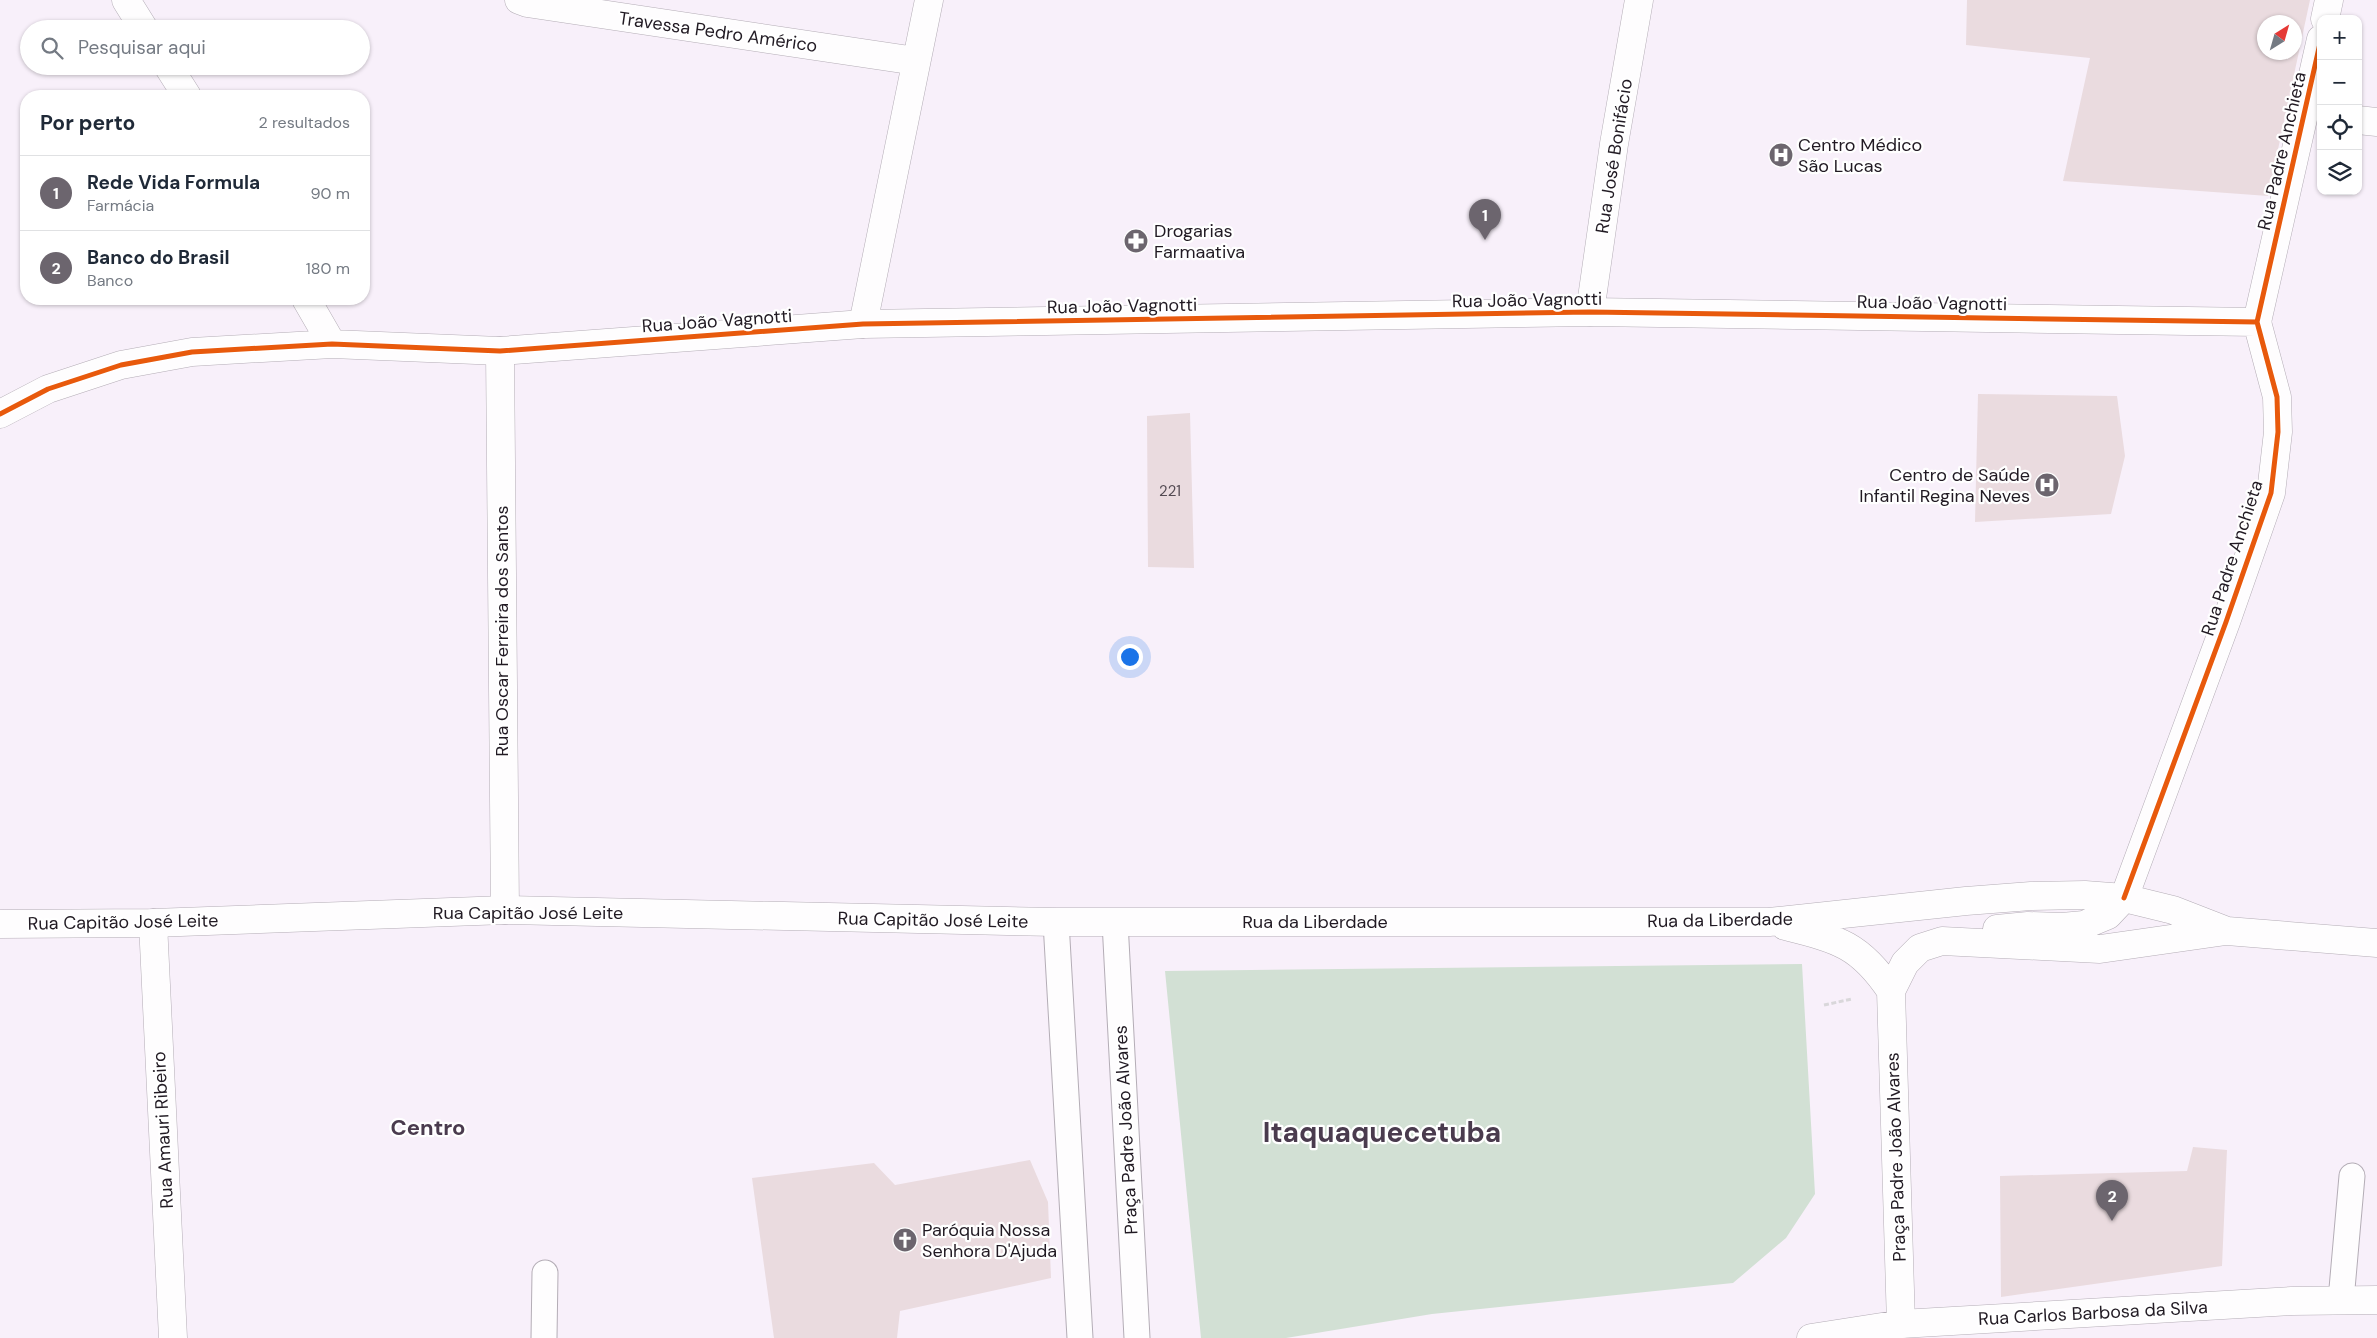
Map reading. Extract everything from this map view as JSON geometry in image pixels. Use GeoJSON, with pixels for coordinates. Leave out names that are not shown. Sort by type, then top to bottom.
{"type":"FeatureCollection","features":[{"type":"Feature","properties":{"kind":"street"},"geometry":{"type":"LineString","coordinates":[[126,0],[138,20]]}},
{"type":"Feature","properties":{"kind":"street","name":"Travessa Pedro Américo"},"geometry":{"type":"LineString","coordinates":[[519,0],[537,5],[916,61]]}},
{"type":"Feature","properties":{"kind":"street"},"geometry":{"type":"LineString","coordinates":[[863,324],[929,0]]}},
{"type":"Feature","properties":{"kind":"street","name":"Rua José Bonifácio"},"geometry":{"type":"LineString","coordinates":[[1590,312],[1614,144],[1639,0]]}},
{"type":"Feature","properties":{"kind":"street"},"geometry":{"type":"LineString","coordinates":[[2326,15],[2329,0]]}},
{"type":"Feature","properties":{"kind":"street","name":"Rua Padre Anchieta"},"geometry":{"type":"LineString","coordinates":[[2124,898],[2226,622],[2271,493],[2278,432],[2277,397],[2257,322],[2313,113],[2319,60]]}},
{"type":"Feature","properties":{"kind":"street"},"geometry":{"type":"LineString","coordinates":[[174,75],[183,90]]}},
{"type":"Feature","properties":{"kind":"street"},"geometry":{"type":"LineString","coordinates":[[2362,120],[2377,122]]}},
{"type":"Feature","properties":{"kind":"street"},"geometry":{"type":"LineString","coordinates":[[309,305],[332,344]]}},
{"type":"Feature","properties":{"kind":"street","name":"Rua João Vagnotti"},"geometry":{"type":"LineString","coordinates":[[0,414],[48,389],[121,365],[192,352],[332,344],[500,351],[863,324],[1590,312],[2257,322]]}},
{"type":"Feature","properties":{"kind":"street","name":"Rua Oscar Ferreira dos Santos"},"geometry":{"type":"LineString","coordinates":[[500,351],[505,910]]}},
{"type":"Feature","properties":{"kind":"street","name":"Rua da Liberdade"},"geometry":{"type":"LineString","coordinates":[[1056,922],[1769,922],[2031,896],[2085,895],[2124,898],[2174,910],[2227,931],[2377,943]]}},
{"type":"Feature","properties":{"kind":"street"},"geometry":{"type":"LineString","coordinates":[[1974,941],[2000,928],[2084,925],[2108,914],[2124,898]]}},
{"type":"Feature","properties":{"kind":"street","name":"Rua Capitão José Leite"},"geometry":{"type":"LineString","coordinates":[[0,924],[153,923],[505,910],[1056,922]]}},
{"type":"Feature","properties":{"kind":"street"},"geometry":{"type":"LineString","coordinates":[[1769,922],[1843,943],[1862,955],[1877,970],[1891,991]]}},
{"type":"Feature","properties":{"kind":"street","name":"Rua Amauri Ribeiro"},"geometry":{"type":"LineString","coordinates":[[153,923],[172,1338]]}},
{"type":"Feature","properties":{"kind":"street","name":"Praça Padre João Alvares"},"geometry":{"type":"LineString","coordinates":[[1901,1324],[1891,991],[1905,963],[1920,948],[1942,941],[1974,941],[2100,950],[2227,931]]}},
{"type":"Feature","properties":{"kind":"street","name":"Rua Carlos Barbosa da Silva"},"geometry":{"type":"LineString","coordinates":[[1811,1338],[1901,1324],[2292,1301],[2377,1300]]}},
{"type":"Feature","properties":{"kind":"lane"},"geometry":{"type":"LineString","coordinates":[[1056,922],[1080,1338]]}},
{"type":"Feature","properties":{"kind":"lane","name":"Praça Padre João Alvares"},"geometry":{"type":"LineString","coordinates":[[1116,922],[1137,1338]]}},
{"type":"Feature","properties":{"kind":"lane"},"geometry":{"type":"LineString","coordinates":[[2341,1300],[2352,1176]]}},
{"type":"Feature","properties":{"kind":"lane"},"geometry":{"type":"LineString","coordinates":[[544,1338],[545,1273]]}},
{"type":"Feature","properties":{"kind":"green space"},"geometry":{"type":"Polygon","coordinates":[[[1802,964],[1815,1194],[1786,1238],[1733,1283],[1432,1314],[1286,1338],[1201,1338],[1165,971],[1802,964]]]}},
{"type":"Feature","properties":{"kind":"building"},"geometry":{"type":"Polygon","coordinates":[[[1967,0],[2310,0],[2302,37],[2302,15],[2257,15],[2257,60],[2297,60],[2268,196],[2063,181],[2090,58],[1966,45],[1967,0]]]}},
{"type":"Feature","properties":{"kind":"building","name":"Centro de Saúde Infantil Regina Neves"},"geometry":{"type":"Polygon","coordinates":[[[1978,394],[2117,396],[2125,456],[2111,514],[1975,522],[1978,394]]]}},
{"type":"Feature","properties":{"kind":"building"},"geometry":{"type":"Polygon","coordinates":[[[1190,413],[1194,568],[1148,567],[1147,416],[1190,413]]]}},
{"type":"Feature","properties":{"kind":"building"},"geometry":{"type":"Polygon","coordinates":[[[2193,1147],[2227,1150],[2222,1266],[2001,1297],[2000,1176],[2187,1171],[2193,1147]]]}},
{"type":"Feature","properties":{"kind":"building","name":"Paróquia Nossa Senhora D'Ajuda"},"geometry":{"type":"Polygon","coordinates":[[[1030,1160],[1048,1202],[1051,1278],[900,1311],[897,1338],[774,1338],[752,1178],[874,1163],[895,1185],[1030,1160]]]}},
{"type":"Feature","properties":{"kind":"cycle path"},"geometry":{"type":"LineString","coordinates":[[2124,898],[2226,622],[2271,493],[2278,432],[2277,397],[2257,322],[2317,57]]}},
{"type":"Feature","properties":{"kind":"cycle path"},"geometry":{"type":"LineString","coordinates":[[0,414],[48,389],[121,365],[192,352],[332,344],[500,351],[863,324],[1590,312],[2257,322]]}},
{"type":"Feature","properties":{"kind":"place","name":"Centro Médico São Lucas"},"geometry":{"type":"Point","coordinates":[1781,155]}},
{"type":"Feature","properties":{"kind":"place","name":"Rede Vida Formula"},"geometry":{"type":"Point","coordinates":[1485,240]}},
{"type":"Feature","properties":{"kind":"place","name":"Drogarias Farmaativa"},"geometry":{"type":"Point","coordinates":[1136,241]}},
{"type":"Feature","properties":{"kind":"place","name":"Centro de Saúde Infantil Regina Neves"},"geometry":{"type":"Point","coordinates":[2047,485]}},
{"type":"Feature","properties":{"kind":"place","name":"Banco do Brasil"},"geometry":{"type":"Point","coordinates":[2112,1221]}},
{"type":"Feature","properties":{"kind":"place","name":"Paróquia Nossa Senhora D'Ajuda"},"geometry":{"type":"Point","coordinates":[905,1240]}},
{"type":"Feature","properties":{"kind":"district","name":"Centro"},"geometry":{"type":"Point","coordinates":[428,1127]}},
{"type":"Feature","properties":{"kind":"district","name":"Itaquaquecetuba"},"geometry":{"type":"Point","coordinates":[1382,1132]}}]}
